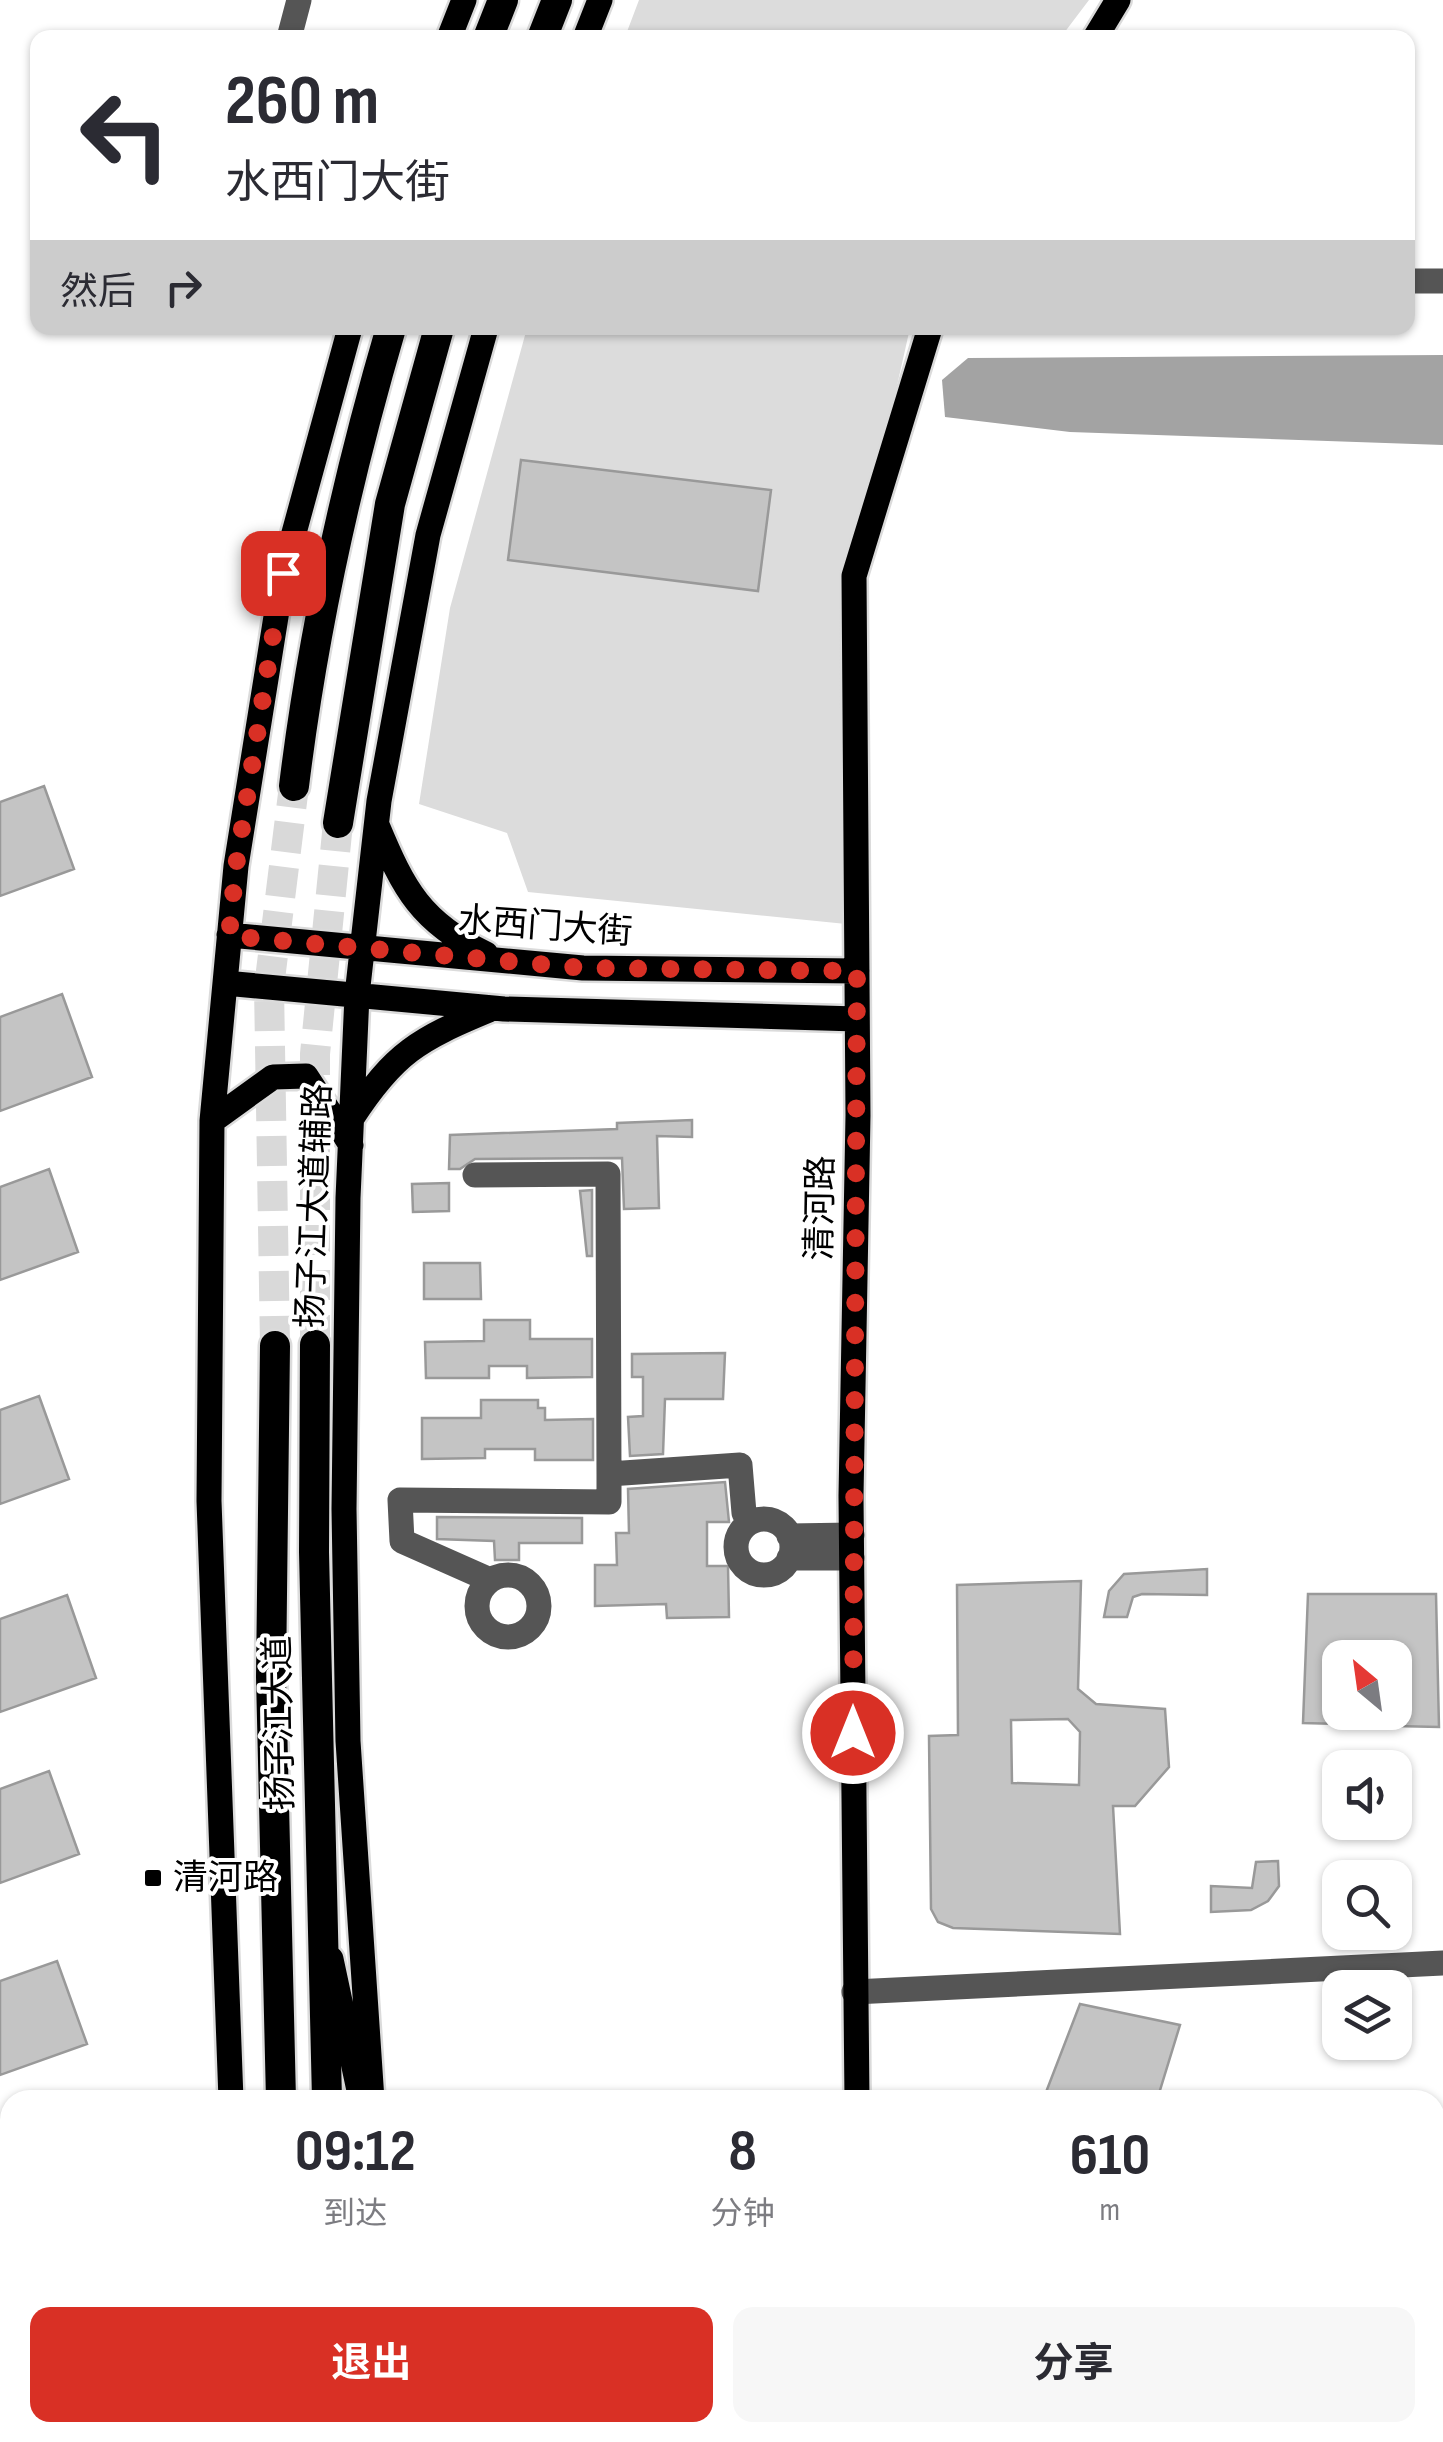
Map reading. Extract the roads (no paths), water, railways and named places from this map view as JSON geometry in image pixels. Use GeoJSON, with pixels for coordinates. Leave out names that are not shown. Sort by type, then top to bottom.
{"type":"FeatureCollection","features":[{"type":"Feature","properties":{"kind":"highway"},"geometry":{"type":"LineString","coordinates":[[491,30],[503,0]]}},
{"type":"Feature","properties":{"kind":"highway"},"geometry":{"type":"LineString","coordinates":[[545,30],[556,0]]}},
{"type":"Feature","properties":{"kind":"highway"},"geometry":{"type":"LineString","coordinates":[[294,786],[305,699],[348,480],[389,335]]}},
{"type":"Feature","properties":{"kind":"highway"},"geometry":{"type":"LineString","coordinates":[[338,823],[386,522],[437,335]]}},
{"type":"Feature","properties":{"kind":"highway","name":"扬子江大道"},"geometry":{"type":"LineString","coordinates":[[316,1345],[314,1571],[327,2090]]}},
{"type":"Feature","properties":{"kind":"highway","name":"扬子江大道"},"geometry":{"type":"LineString","coordinates":[[275,1346],[271,1678],[281,2090]]}},
{"type":"Feature","properties":{"kind":"main road"},"geometry":{"type":"LineString","coordinates":[[452,30],[464,0]]}},
{"type":"Feature","properties":{"kind":"main road"},"geometry":{"type":"LineString","coordinates":[[588,30],[600,0]]}},
{"type":"Feature","properties":{"kind":"main road"},"geometry":{"type":"LineString","coordinates":[[1100,30],[1118,0]]}},
{"type":"Feature","properties":{"kind":"main road"},"geometry":{"type":"LineString","coordinates":[[231,2090],[209,1501],[212,1121],[236,866],[283,573],[348,335]]}},
{"type":"Feature","properties":{"kind":"main road"},"geometry":{"type":"LineString","coordinates":[[379,370],[382,335]]}},
{"type":"Feature","properties":{"kind":"main road"},"geometry":{"type":"LineString","coordinates":[[426,371],[445,335]]}},
{"type":"Feature","properties":{"kind":"main road","name":"扬子江大道辅路"},"geometry":{"type":"LineString","coordinates":[[371,2090],[348,1722],[344,1509],[358,995],[376,822],[428,536],[484,335]]}},
{"type":"Feature","properties":{"kind":"main road","name":"清河路"},"geometry":{"type":"LineString","coordinates":[[857,2090],[852,1546],[857,1019],[854,576],[928,335]]}},
{"type":"Feature","properties":{"kind":"main road"},"geometry":{"type":"LineString","coordinates":[[376,822],[400,882],[444,934],[499,960]]}},
{"type":"Feature","properties":{"kind":"main road","name":"水西门大街"},"geometry":{"type":"LineString","coordinates":[[229,936],[583,968],[857,971]]}},
{"type":"Feature","properties":{"kind":"main road"},"geometry":{"type":"LineString","coordinates":[[224,983],[492,1008],[857,1019]]}},
{"type":"Feature","properties":{"kind":"main road"},"geometry":{"type":"LineString","coordinates":[[352,1118],[374,1083],[422,1038],[492,1008]]}},
{"type":"Feature","properties":{"kind":"main road"},"geometry":{"type":"LineString","coordinates":[[212,1121],[274,1078],[306,1076],[351,1145]]}},
{"type":"Feature","properties":{"kind":"main road"},"geometry":{"type":"LineString","coordinates":[[323,1931],[360,2090]]}},
{"type":"Feature","properties":{"kind":"street"},"geometry":{"type":"LineString","coordinates":[[291,30],[300,0]]}},
{"type":"Feature","properties":{"kind":"street"},"geometry":{"type":"LineString","coordinates":[[1415,281],[1443,281]]}},
{"type":"Feature","properties":{"kind":"street"},"geometry":{"type":"LineString","coordinates":[[475,1175],[608,1174],[609,1502],[400,1500],[402,1542],[490,1580]]}},
{"type":"Feature","properties":{"kind":"street"},"geometry":{"type":"LineString","coordinates":[[609,1474],[740,1464],[744,1513],[749,1523]]}},
{"type":"Feature","properties":{"kind":"street"},"geometry":{"type":"LineString","coordinates":[[768,1519],[789,1547],[776,1572],[748,1571],[736,1546],[749,1523],[768,1519]]}},
{"type":"Feature","properties":{"kind":"street"},"geometry":{"type":"LineString","coordinates":[[789,1547],[852,1546]]}},
{"type":"Feature","properties":{"kind":"street"},"geometry":{"type":"LineString","coordinates":[[854,1992],[1443,1963]]}},
{"type":"Feature","properties":{"kind":"tunnel"},"geometry":{"type":"LineString","coordinates":[[275,1346],[269,987],[294,786]]}},
{"type":"Feature","properties":{"kind":"tunnel"},"geometry":{"type":"LineString","coordinates":[[315,1345],[315,1054],[338,823]]}},
{"type":"Feature","properties":{"kind":"place","name":"清河路"},"geometry":{"type":"Point","coordinates":[153,1878]}}]}
